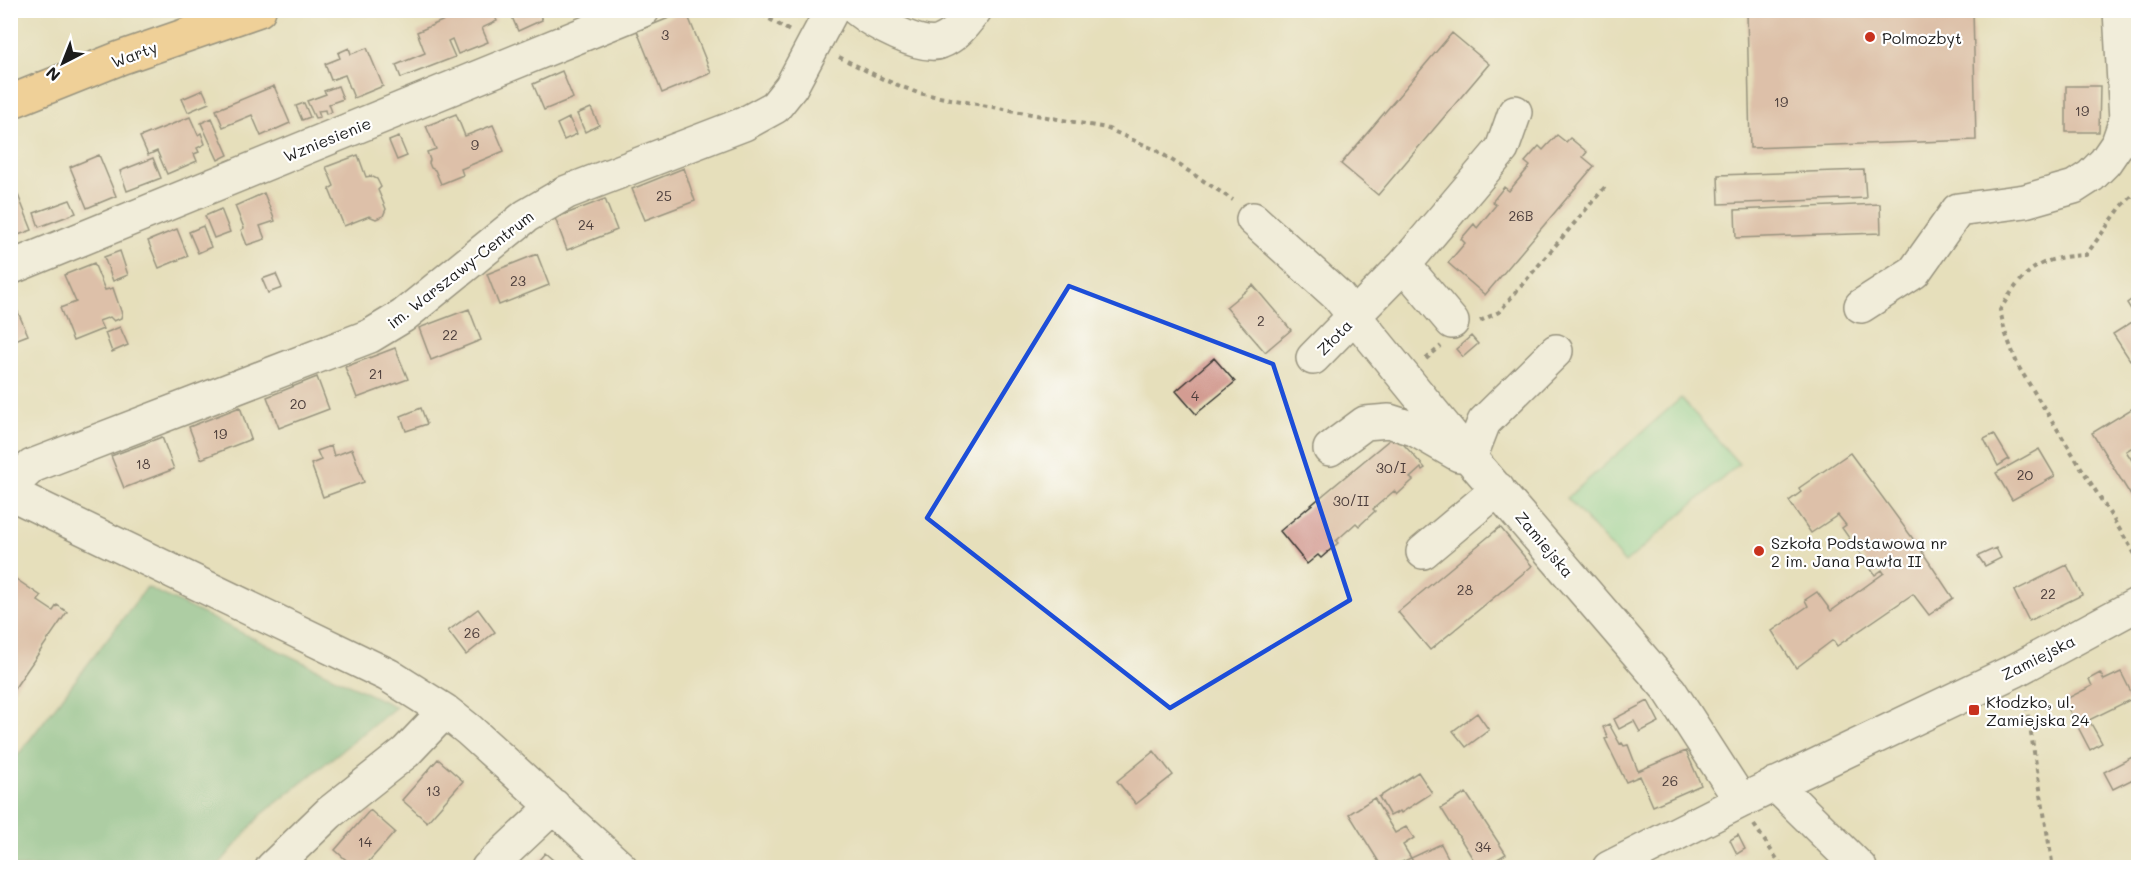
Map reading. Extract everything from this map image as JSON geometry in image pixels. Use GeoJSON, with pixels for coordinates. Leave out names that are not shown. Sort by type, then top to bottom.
{"type":"FeatureCollection","features":[{"type":"Feature","properties":{"kind":"main road","name":"Warty"},"geometry":{"type":"LineString","coordinates":[[10,102],[120,58],[259,10]]}},
{"type":"Feature","properties":{"kind":"street","name":"Wzniesienie"},"geometry":{"type":"LineString","coordinates":[[10,268],[643,10]]}},
{"type":"Feature","properties":{"kind":"street","name":"im. Warszawy-Centrum"},"geometry":{"type":"LineString","coordinates":[[10,488],[32,466],[370,336],[403,316],[526,216],[567,192],[744,124],[775,106],[791,87],[832,10]]}},
{"type":"Feature","properties":{"kind":"street"},"geometry":{"type":"LineString","coordinates":[[858,10],[868,18],[906,38],[938,44],[955,35],[975,10]]}},
{"type":"Feature","properties":{"kind":"street"},"geometry":{"type":"LineString","coordinates":[[1861,306],[1914,272],[1958,210],[2025,201],[2074,187],[2091,176],[2105,162],[2118,143],[2126,120],[2120,10]]}},
{"type":"Feature","properties":{"kind":"street","name":"Złota"},"geometry":{"type":"LineString","coordinates":[[1313,358],[1346,306],[1404,265],[1502,149],[1515,112]]}},
{"type":"Feature","properties":{"kind":"street","name":"Zamiejska"},"geometry":{"type":"LineString","coordinates":[[1253,219],[1346,306],[1470,458],[1670,691],[1740,802]]}},
{"type":"Feature","properties":{"kind":"street"},"geometry":{"type":"LineString","coordinates":[[1404,265],[1455,330]]}},
{"type":"Feature","properties":{"kind":"street"},"geometry":{"type":"LineString","coordinates":[[1330,449],[1365,423],[1389,421],[1414,429],[1455,453],[1470,458],[1484,422],[1556,351]]}},
{"type":"Feature","properties":{"kind":"street"},"geometry":{"type":"LineString","coordinates":[[1423,552],[1498,489]]}},
{"type":"Feature","properties":{"kind":"street"},"geometry":{"type":"LineString","coordinates":[[10,494],[388,675],[445,711],[470,730],[621,867]]}},
{"type":"Feature","properties":{"kind":"street","name":"Zamiejska"},"geometry":{"type":"LineString","coordinates":[[1609,867],[1775,784],[2016,670],[2139,604]]}},
{"type":"Feature","properties":{"kind":"street"},"geometry":{"type":"LineString","coordinates":[[272,867],[329,813],[406,752],[445,711]]}},
{"type":"Feature","properties":{"kind":"street"},"geometry":{"type":"LineString","coordinates":[[1775,784],[1860,867]]}},
{"type":"Feature","properties":{"kind":"street"},"geometry":{"type":"LineString","coordinates":[[488,867],[554,806]]}},
{"type":"Feature","properties":{"kind":"path"},"geometry":{"type":"LineString","coordinates":[[754,10],[773,21]]}},
{"type":"Feature","properties":{"kind":"path"},"geometry":{"type":"LineString","coordinates":[[815,45],[885,80],[918,93],[1106,128],[1156,150],[1230,198],[1253,219]]}},
{"type":"Feature","properties":{"kind":"path"},"geometry":{"type":"LineString","coordinates":[[1405,377],[1455,330],[1499,312],[1605,187]]}},
{"type":"Feature","properties":{"kind":"path"},"geometry":{"type":"LineString","coordinates":[[2139,190],[2121,207],[2086,255],[2061,256],[2032,268],[2014,287],[2000,310],[2005,332],[2018,366],[2139,558]]}},
{"type":"Feature","properties":{"kind":"path"},"geometry":{"type":"LineString","coordinates":[[2016,670],[2024,693],[2053,867]]}},
{"type":"Feature","properties":{"kind":"path"},"geometry":{"type":"LineString","coordinates":[[1740,802],[1779,862],[1785,867]]}},
{"type":"Feature","properties":{"kind":"highlighted area"},"geometry":{"type":"Polygon","coordinates":[[[1069,286],[1273,364],[1350,600],[1170,708],[927,518],[1069,286]]]}},
{"type":"Feature","properties":{"kind":"green space"},"geometry":{"type":"Polygon","coordinates":[[[1681,398],[1739,464],[1625,563],[1567,498],[1681,398]]]}},
{"type":"Feature","properties":{"kind":"green space"},"geometry":{"type":"Polygon","coordinates":[[[147,587],[396,707],[260,816],[217,867],[11,867],[11,764],[147,587]]]}},
{"type":"Feature","properties":{"kind":"building"},"geometry":{"type":"Polygon","coordinates":[[[467,10],[492,10],[497,21],[482,28],[488,42],[458,54],[452,39],[448,41],[455,57],[401,78],[396,65],[425,53],[417,32],[467,10]]]}},
{"type":"Feature","properties":{"kind":"building"},"geometry":{"type":"Polygon","coordinates":[[[527,10],[538,10],[542,20],[518,31],[512,17],[527,10]]]}},
{"type":"Feature","properties":{"kind":"building"},"geometry":{"type":"Polygon","coordinates":[[[1747,10],[1973,10],[1976,140],[1750,148],[1747,10]]]}},
{"type":"Feature","properties":{"kind":"building"},"geometry":{"type":"Polygon","coordinates":[[[686,11],[711,73],[662,93],[637,31],[686,11]]]}},
{"type":"Feature","properties":{"kind":"building"},"geometry":{"type":"Polygon","coordinates":[[[1452,33],[1489,64],[1378,195],[1341,164],[1452,33]]]}},
{"type":"Feature","properties":{"kind":"building"},"geometry":{"type":"Polygon","coordinates":[[[349,48],[351,54],[367,48],[383,86],[354,98],[345,75],[331,80],[325,64],[340,58],[338,53],[349,48]]]}},
{"type":"Feature","properties":{"kind":"building"},"geometry":{"type":"Polygon","coordinates":[[[562,71],[573,98],[544,110],[533,84],[562,71]]]}},
{"type":"Feature","properties":{"kind":"building"},"geometry":{"type":"Polygon","coordinates":[[[274,86],[290,123],[261,136],[252,115],[223,127],[216,110],[274,86]]]}},
{"type":"Feature","properties":{"kind":"building"},"geometry":{"type":"Polygon","coordinates":[[[338,86],[343,99],[329,104],[332,112],[326,114],[325,110],[318,111],[320,117],[315,118],[307,101],[326,94],[324,91],[338,86]]]}},
{"type":"Feature","properties":{"kind":"building"},"geometry":{"type":"Polygon","coordinates":[[[2066,86],[2100,86],[2099,132],[2066,132],[2066,86]]]}},
{"type":"Feature","properties":{"kind":"building"},"geometry":{"type":"Polygon","coordinates":[[[203,90],[209,103],[188,112],[182,99],[203,90]]]}},
{"type":"Feature","properties":{"kind":"building"},"geometry":{"type":"Polygon","coordinates":[[[304,103],[310,117],[302,120],[296,106],[304,103]]]}},
{"type":"Feature","properties":{"kind":"building"},"geometry":{"type":"Polygon","coordinates":[[[591,108],[599,125],[585,132],[577,114],[591,108]]]}},
{"type":"Feature","properties":{"kind":"building"},"geometry":{"type":"Polygon","coordinates":[[[456,114],[465,136],[493,125],[504,151],[461,169],[463,175],[441,184],[429,163],[427,152],[436,149],[426,126],[456,114]]]}},
{"type":"Feature","properties":{"kind":"building"},"geometry":{"type":"Polygon","coordinates":[[[190,117],[198,135],[201,133],[205,144],[197,148],[199,152],[194,154],[197,161],[167,174],[157,151],[148,155],[140,137],[190,117]]]}},
{"type":"Feature","properties":{"kind":"building"},"geometry":{"type":"Polygon","coordinates":[[[212,118],[228,155],[218,160],[201,123],[212,118]]]}},
{"type":"Feature","properties":{"kind":"building"},"geometry":{"type":"Polygon","coordinates":[[[569,118],[577,134],[564,140],[557,124],[569,118]]]}},
{"type":"Feature","properties":{"kind":"building"},"geometry":{"type":"Polygon","coordinates":[[[1557,135],[1566,142],[1570,138],[1587,152],[1583,157],[1594,166],[1485,295],[1448,263],[1465,243],[1461,239],[1474,224],[1477,228],[1496,205],[1492,202],[1504,187],[1509,191],[1530,166],[1525,162],[1539,146],[1543,150],[1557,135]]]}},
{"type":"Feature","properties":{"kind":"building"},"geometry":{"type":"Polygon","coordinates":[[[399,137],[407,156],[397,160],[389,141],[399,137]]]}},
{"type":"Feature","properties":{"kind":"building"},"geometry":{"type":"Polygon","coordinates":[[[99,155],[116,196],[87,208],[70,167],[99,155]]]}},
{"type":"Feature","properties":{"kind":"building"},"geometry":{"type":"Polygon","coordinates":[[[358,155],[366,177],[371,176],[377,179],[381,187],[378,190],[386,209],[383,216],[376,219],[369,216],[344,226],[329,189],[334,186],[326,167],[358,155]]]}},
{"type":"Feature","properties":{"kind":"building"},"geometry":{"type":"Polygon","coordinates":[[[153,158],[161,178],[127,191],[120,171],[153,158]]]}},
{"type":"Feature","properties":{"kind":"building"},"geometry":{"type":"Polygon","coordinates":[[[684,168],[695,201],[645,220],[632,189],[684,168]]]}},
{"type":"Feature","properties":{"kind":"building"},"geometry":{"type":"Polygon","coordinates":[[[1864,170],[1866,198],[1719,204],[1718,175],[1864,170]]]}},
{"type":"Feature","properties":{"kind":"building"},"geometry":{"type":"Polygon","coordinates":[[[16,190],[32,230],[10,238],[10,193],[16,190]]]}},
{"type":"Feature","properties":{"kind":"building"},"geometry":{"type":"Polygon","coordinates":[[[264,193],[275,221],[260,226],[265,239],[247,245],[241,230],[244,228],[235,206],[264,193]]]}},
{"type":"Feature","properties":{"kind":"building"},"geometry":{"type":"Polygon","coordinates":[[[605,199],[617,230],[567,250],[555,218],[605,199]]]}},
{"type":"Feature","properties":{"kind":"building"},"geometry":{"type":"Polygon","coordinates":[[[70,200],[76,213],[39,227],[34,213],[70,200]]]}},
{"type":"Feature","properties":{"kind":"building"},"geometry":{"type":"Polygon","coordinates":[[[1880,204],[1881,233],[1736,238],[1735,210],[1880,204]]]}},
{"type":"Feature","properties":{"kind":"building"},"geometry":{"type":"Polygon","coordinates":[[[221,209],[230,232],[214,238],[205,216],[221,209]]]}},
{"type":"Feature","properties":{"kind":"building"},"geometry":{"type":"Polygon","coordinates":[[[203,226],[211,247],[198,253],[189,232],[203,226]]]}},
{"type":"Feature","properties":{"kind":"building"},"geometry":{"type":"Polygon","coordinates":[[[177,229],[188,256],[159,268],[148,241],[177,229]]]}},
{"type":"Feature","properties":{"kind":"building"},"geometry":{"type":"Polygon","coordinates":[[[120,251],[128,275],[113,281],[104,257],[120,251]]]}},
{"type":"Feature","properties":{"kind":"building"},"geometry":{"type":"Polygon","coordinates":[[[537,254],[549,285],[499,305],[487,274],[537,254]]]}},
{"type":"Feature","properties":{"kind":"building"},"geometry":{"type":"Polygon","coordinates":[[[94,263],[105,290],[113,288],[122,314],[121,318],[114,321],[110,317],[99,321],[103,329],[73,341],[60,308],[76,302],[64,275],[94,263]]]}},
{"type":"Feature","properties":{"kind":"building"},"geometry":{"type":"Polygon","coordinates":[[[276,274],[282,288],[268,293],[262,279],[276,274]]]}},
{"type":"Feature","properties":{"kind":"building"},"geometry":{"type":"Polygon","coordinates":[[[1253,285],[1291,330],[1265,352],[1226,307],[1253,285]]]}},
{"type":"Feature","properties":{"kind":"building"},"geometry":{"type":"Polygon","coordinates":[[[10,294],[28,335],[10,342],[10,294]]]}},
{"type":"Feature","properties":{"kind":"building"},"geometry":{"type":"Polygon","coordinates":[[[2138,295],[2138,354],[2130,360],[2113,334],[2137,319],[2127,303],[2138,295]]]}},
{"type":"Feature","properties":{"kind":"building"},"geometry":{"type":"Polygon","coordinates":[[[469,309],[481,340],[431,360],[419,328],[469,309]]]}},
{"type":"Feature","properties":{"kind":"building"},"geometry":{"type":"Polygon","coordinates":[[[120,327],[128,345],[112,352],[105,333],[120,327]]]}},
{"type":"Feature","properties":{"kind":"building"},"geometry":{"type":"Polygon","coordinates":[[[1471,336],[1478,344],[1463,357],[1456,349],[1471,336]]]}},
{"type":"Feature","properties":{"kind":"building"},"geometry":{"type":"Polygon","coordinates":[[[395,348],[408,379],[357,398],[345,367],[395,348]]]}},
{"type":"Feature","properties":{"kind":"building"},"geometry":{"type":"Polygon","coordinates":[[[1214,358],[1235,382],[1196,414],[1176,391],[1214,358]]]}},
{"type":"Feature","properties":{"kind":"building"},"geometry":{"type":"Polygon","coordinates":[[[317,377],[329,409],[279,428],[267,397],[317,377]]]}},
{"type":"Feature","properties":{"kind":"building"},"geometry":{"type":"Polygon","coordinates":[[[240,407],[251,439],[201,459],[189,427],[240,407]]]}},
{"type":"Feature","properties":{"kind":"building"},"geometry":{"type":"Polygon","coordinates":[[[421,408],[427,424],[406,431],[401,416],[421,408]]]}},
{"type":"Feature","properties":{"kind":"building"},"geometry":{"type":"Polygon","coordinates":[[[2133,408],[2138,417],[2138,444],[2126,451],[2138,470],[2138,507],[2092,433],[2133,408]]]}},
{"type":"Feature","properties":{"kind":"building"},"geometry":{"type":"Polygon","coordinates":[[[1994,434],[2009,459],[1998,466],[1984,439],[1994,434]]]}},
{"type":"Feature","properties":{"kind":"building"},"geometry":{"type":"Polygon","coordinates":[[[1395,435],[1425,468],[1422,470],[1421,468],[1410,478],[1413,480],[1397,495],[1394,491],[1373,509],[1375,511],[1359,526],[1356,523],[1321,558],[1318,555],[1307,564],[1280,531],[1395,435]]]}},
{"type":"Feature","properties":{"kind":"building"},"geometry":{"type":"Polygon","coordinates":[[[162,437],[174,469],[124,488],[111,456],[162,437]]]}},
{"type":"Feature","properties":{"kind":"building"},"geometry":{"type":"Polygon","coordinates":[[[331,446],[334,456],[352,449],[364,482],[323,497],[311,464],[321,460],[317,451],[331,446]]]}},
{"type":"Feature","properties":{"kind":"building"},"geometry":{"type":"Polygon","coordinates":[[[2039,449],[2055,476],[2012,500],[1996,473],[2039,449]]]}},
{"type":"Feature","properties":{"kind":"building"},"geometry":{"type":"Polygon","coordinates":[[[1850,453],[1919,547],[1953,598],[1929,615],[1913,594],[1837,646],[1833,640],[1796,668],[1772,631],[1808,606],[1805,600],[1817,592],[1831,611],[1884,573],[1882,570],[1875,575],[1842,528],[1846,525],[1838,515],[1811,533],[1789,501],[1801,492],[1799,488],[1850,453]]]}},
{"type":"Feature","properties":{"kind":"building"},"geometry":{"type":"Polygon","coordinates":[[[1500,527],[1532,566],[1430,650],[1398,612],[1500,527]]]}},
{"type":"Feature","properties":{"kind":"building"},"geometry":{"type":"Polygon","coordinates":[[[1996,548],[2001,558],[1985,566],[1978,556],[1996,548]]]}},
{"type":"Feature","properties":{"kind":"building"},"geometry":{"type":"Polygon","coordinates":[[[2067,565],[2082,595],[2029,621],[2014,591],[2067,565]]]}},
{"type":"Feature","properties":{"kind":"building"},"geometry":{"type":"Polygon","coordinates":[[[10,575],[41,596],[38,601],[53,611],[57,605],[67,612],[10,695],[10,575]]]}},
{"type":"Feature","properties":{"kind":"building"},"geometry":{"type":"Polygon","coordinates":[[[478,609],[495,632],[466,655],[448,631],[478,609]]]}},
{"type":"Feature","properties":{"kind":"building"},"geometry":{"type":"Polygon","coordinates":[[[2121,672],[2134,698],[2089,720],[2102,743],[2090,750],[2064,700],[2092,686],[2089,679],[2100,673],[2104,680],[2121,672]]]}},
{"type":"Feature","properties":{"kind":"building"},"geometry":{"type":"Polygon","coordinates":[[[1648,701],[1659,722],[1640,732],[1634,721],[1619,729],[1614,719],[1648,701]]]}},
{"type":"Feature","properties":{"kind":"building"},"geometry":{"type":"Polygon","coordinates":[[[1477,713],[1489,730],[1466,747],[1453,731],[1477,713]]]}},
{"type":"Feature","properties":{"kind":"building"},"geometry":{"type":"Polygon","coordinates":[[[1609,724],[1620,744],[1628,745],[1638,771],[1686,751],[1701,785],[1653,806],[1640,776],[1626,782],[1605,739],[1608,738],[1603,727],[1609,724]]]}},
{"type":"Feature","properties":{"kind":"building"},"geometry":{"type":"Polygon","coordinates":[[[1154,751],[1173,775],[1136,804],[1117,781],[1154,751]]]}},
{"type":"Feature","properties":{"kind":"building"},"geometry":{"type":"Polygon","coordinates":[[[2138,754],[2138,784],[2135,778],[2113,789],[2104,772],[2138,754]]]}},
{"type":"Feature","properties":{"kind":"building"},"geometry":{"type":"Polygon","coordinates":[[[438,759],[463,781],[427,822],[402,800],[438,759]]]}},
{"type":"Feature","properties":{"kind":"building"},"geometry":{"type":"Polygon","coordinates":[[[1418,772],[1432,793],[1401,813],[1400,811],[1390,816],[1379,797],[1418,772]]]}},
{"type":"Feature","properties":{"kind":"building"},"geometry":{"type":"Polygon","coordinates":[[[1466,793],[1506,854],[1484,867],[1478,867],[1441,808],[1466,793]]]}},
{"type":"Feature","properties":{"kind":"building"},"geometry":{"type":"Polygon","coordinates":[[[1374,798],[1395,833],[1406,827],[1414,838],[1403,845],[1411,858],[1391,867],[1382,867],[1349,814],[1374,798]]]}},
{"type":"Feature","properties":{"kind":"building"},"geometry":{"type":"Polygon","coordinates":[[[370,810],[395,832],[364,867],[354,867],[335,850],[370,810]]]}},
{"type":"Feature","properties":{"kind":"building"},"geometry":{"type":"Polygon","coordinates":[[[1738,835],[1745,849],[1737,854],[1730,840],[1738,835]]]}},
{"type":"Feature","properties":{"kind":"building"},"geometry":{"type":"Polygon","coordinates":[[[1441,844],[1453,867],[1416,867],[1411,858],[1441,844]]]}},
{"type":"Feature","properties":{"kind":"building"},"geometry":{"type":"Polygon","coordinates":[[[545,853],[561,867],[533,867],[545,853]]]}},
{"type":"Feature","properties":{"kind":"place","name":"Polmozbyt"},"geometry":{"type":"Point","coordinates":[1870,37]}},
{"type":"Feature","properties":{"kind":"place","name":"Szkoła Podstawowa nr 2 im. Jana Pawła II"},"geometry":{"type":"Point","coordinates":[1759,551]}},
{"type":"Feature","properties":{"kind":"place","name":"Kłodzko, ul. Zamiejska 24"},"geometry":{"type":"Point","coordinates":[1974,710]}}]}
